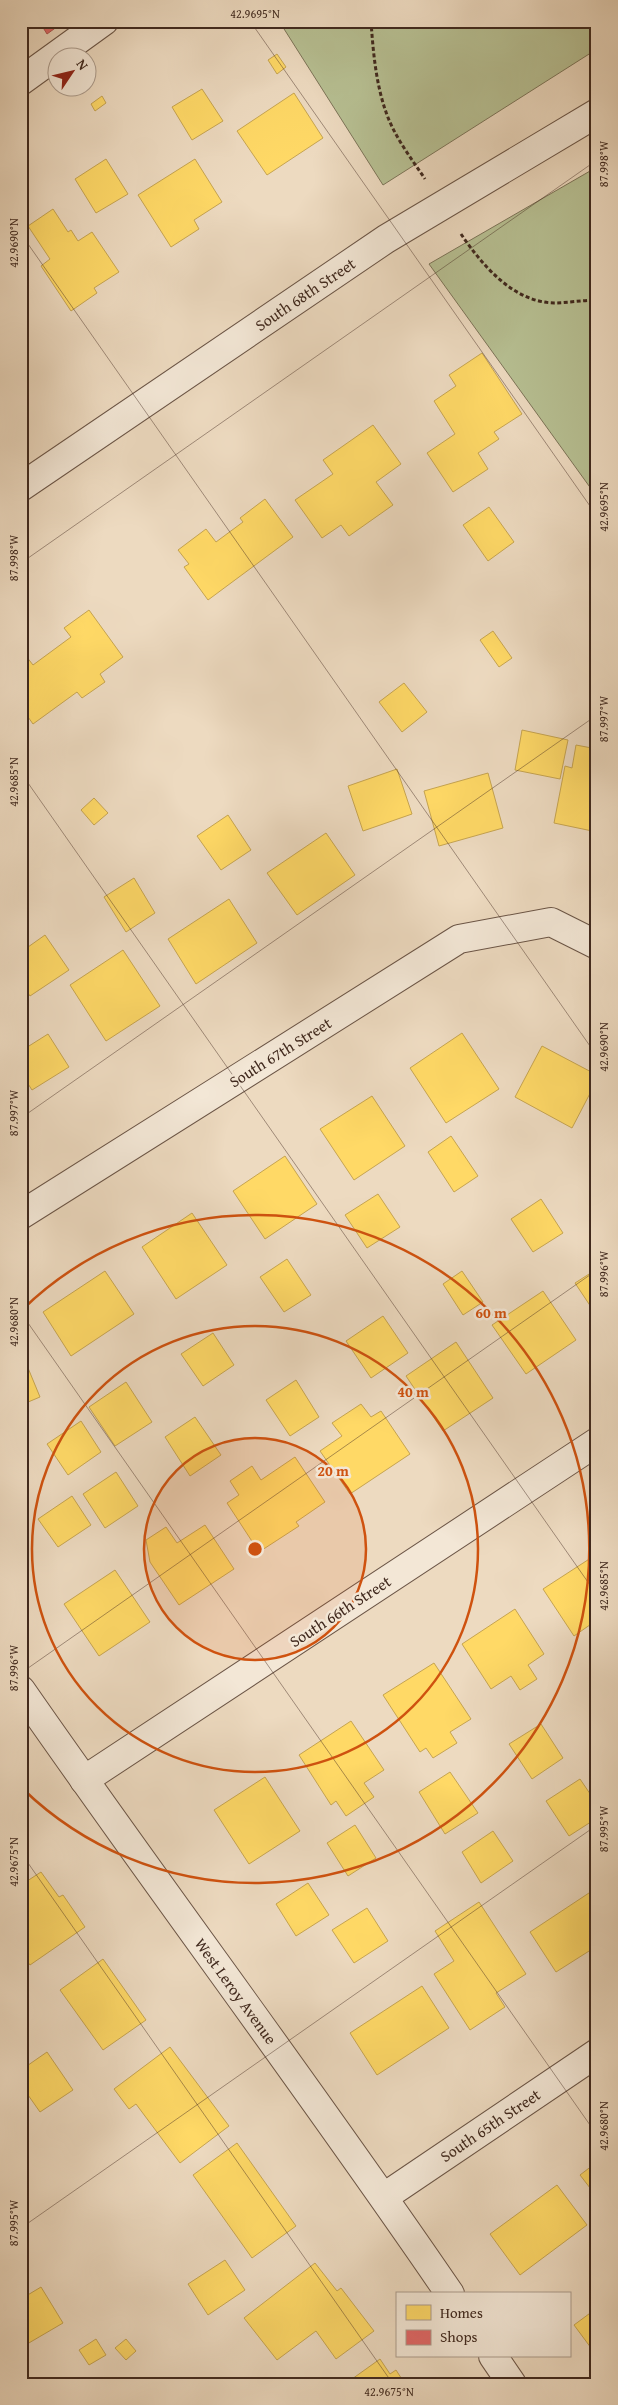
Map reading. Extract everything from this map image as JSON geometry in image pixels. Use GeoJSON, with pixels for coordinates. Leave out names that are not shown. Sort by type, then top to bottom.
{"type":"FeatureCollection","features":[{"type":"Feature","properties":{"kind":"street"},"geometry":{"type":"LineString","coordinates":[[21,81],[104,21]]}},
{"type":"Feature","properties":{"kind":"street","name":"South 68th Street"},"geometry":{"type":"LineString","coordinates":[[21,486],[386,239],[597,113]]}},
{"type":"Feature","properties":{"kind":"street","name":"South 67th Street"},"geometry":{"type":"LineString","coordinates":[[21,1214],[459,939],[551,922],[597,944]]}},
{"type":"Feature","properties":{"kind":"street","name":"South 66th Street"},"geometry":{"type":"LineString","coordinates":[[84,1780],[597,1442]]}},
{"type":"Feature","properties":{"kind":"street","name":"West Leroy Avenue"},"geometry":{"type":"LineString","coordinates":[[21,1690],[384,2197],[449,2292]]}},
{"type":"Feature","properties":{"kind":"street","name":"South 65th Street"},"geometry":{"type":"LineString","coordinates":[[384,2197],[597,2053]]}},
{"type":"Feature","properties":{"kind":"street"},"geometry":{"type":"LineString","coordinates":[[494,2358],[512,2384]]}},
{"type":"Feature","properties":{"kind":"green space"},"geometry":{"type":"Polygon","coordinates":[[[279,21],[597,21],[597,49],[383,185],[279,21]]]}},
{"type":"Feature","properties":{"kind":"green space"},"geometry":{"type":"Polygon","coordinates":[[[597,167],[597,497],[429,264],[597,167]]]}},
{"type":"Feature","properties":{"kind":"building: Homes"},"geometry":{"type":"Polygon","coordinates":[[[277,54],[286,67],[277,74],[268,60],[277,54]]]}},
{"type":"Feature","properties":{"kind":"building: Homes"},"geometry":{"type":"Polygon","coordinates":[[[202,89],[223,121],[192,140],[172,107],[202,89]]]}},
{"type":"Feature","properties":{"kind":"building: Homes"},"geometry":{"type":"Polygon","coordinates":[[[294,93],[323,138],[267,175],[237,131],[294,93]]]}},
{"type":"Feature","properties":{"kind":"building: Homes"},"geometry":{"type":"Polygon","coordinates":[[[102,96],[106,103],[95,111],[91,104],[102,96]]]}},
{"type":"Feature","properties":{"kind":"building: Homes"},"geometry":{"type":"Polygon","coordinates":[[[106,159],[128,194],[96,213],[75,179],[106,159]]]}},
{"type":"Feature","properties":{"kind":"building: Homes"},"geometry":{"type":"Polygon","coordinates":[[[195,159],[222,202],[194,220],[199,229],[171,247],[138,195],[195,159]]]}},
{"type":"Feature","properties":{"kind":"building: Homes"},"geometry":{"type":"Polygon","coordinates":[[[53,209],[68,232],[71,230],[78,241],[92,232],[119,272],[94,288],[97,293],[71,311],[41,266],[50,259],[28,226],[53,209]]]}},
{"type":"Feature","properties":{"kind":"building: Homes"},"geometry":{"type":"Polygon","coordinates":[[[482,353],[522,414],[494,432],[499,439],[478,453],[488,469],[453,492],[427,453],[455,434],[434,401],[456,386],[449,375],[482,353]]]}},
{"type":"Feature","properties":{"kind":"building: Homes"},"geometry":{"type":"Polygon","coordinates":[[[373,425],[401,464],[376,482],[393,505],[349,536],[341,525],[322,538],[295,500],[333,474],[323,460],[373,425]]]}},
{"type":"Feature","properties":{"kind":"building: Homes"},"geometry":{"type":"Polygon","coordinates":[[[265,499],[293,537],[208,600],[184,567],[189,564],[178,550],[206,529],[216,542],[243,522],[240,518],[265,499]]]}},
{"type":"Feature","properties":{"kind":"building: Homes"},"geometry":{"type":"Polygon","coordinates":[[[489,507],[514,542],[488,561],[463,525],[489,507]]]}},
{"type":"Feature","properties":{"kind":"building: Homes"},"geometry":{"type":"Polygon","coordinates":[[[89,610],[123,657],[100,674],[105,682],[82,698],[77,692],[33,724],[21,707],[21,659],[26,656],[33,665],[71,637],[64,628],[89,610]]]}},
{"type":"Feature","properties":{"kind":"building: Homes"},"geometry":{"type":"Polygon","coordinates":[[[493,631],[512,658],[499,667],[480,640],[493,631]]]}},
{"type":"Feature","properties":{"kind":"building: Homes"},"geometry":{"type":"Polygon","coordinates":[[[404,683],[427,712],[402,732],[379,702],[404,683]]]}},
{"type":"Feature","properties":{"kind":"building: Homes"},"geometry":{"type":"Polygon","coordinates":[[[522,730],[568,740],[560,779],[515,770],[522,730]]]}},
{"type":"Feature","properties":{"kind":"building: Homes"},"geometry":{"type":"Polygon","coordinates":[[[576,745],[597,749],[597,832],[554,823],[565,766],[572,768],[576,745]]]}},
{"type":"Feature","properties":{"kind":"building: Homes"},"geometry":{"type":"Polygon","coordinates":[[[397,769],[412,814],[363,831],[348,786],[397,769]]]}},
{"type":"Feature","properties":{"kind":"building: Homes"},"geometry":{"type":"Polygon","coordinates":[[[488,773],[503,828],[439,846],[424,791],[488,773]]]}},
{"type":"Feature","properties":{"kind":"building: Homes"},"geometry":{"type":"Polygon","coordinates":[[[94,798],[108,813],[94,825],[81,810],[94,798]]]}},
{"type":"Feature","properties":{"kind":"building: Homes"},"geometry":{"type":"Polygon","coordinates":[[[228,815],[251,850],[221,870],[197,836],[228,815]]]}},
{"type":"Feature","properties":{"kind":"building: Homes"},"geometry":{"type":"Polygon","coordinates":[[[326,833],[355,875],[297,915],[267,873],[326,833]]]}},
{"type":"Feature","properties":{"kind":"building: Homes"},"geometry":{"type":"Polygon","coordinates":[[[134,878],[155,913],[126,932],[104,897],[134,878]]]}},
{"type":"Feature","properties":{"kind":"building: Homes"},"geometry":{"type":"Polygon","coordinates":[[[229,899],[257,943],[196,984],[168,939],[229,899]]]}},
{"type":"Feature","properties":{"kind":"building: Homes"},"geometry":{"type":"Polygon","coordinates":[[[45,935],[69,970],[30,996],[21,983],[21,952],[45,935]]]}},
{"type":"Feature","properties":{"kind":"building: Homes"},"geometry":{"type":"Polygon","coordinates":[[[123,950],[160,1006],[106,1041],[70,985],[123,950]]]}},
{"type":"Feature","properties":{"kind":"building: Homes"},"geometry":{"type":"Polygon","coordinates":[[[462,1033],[499,1089],[446,1123],[410,1068],[462,1033]]]}},
{"type":"Feature","properties":{"kind":"building: Homes"},"geometry":{"type":"Polygon","coordinates":[[[48,1034],[69,1067],[32,1090],[21,1073],[21,1051],[48,1034]]]}},
{"type":"Feature","properties":{"kind":"building: Homes"},"geometry":{"type":"Polygon","coordinates":[[[542,1046],[597,1075],[597,1080],[572,1128],[515,1097],[542,1046]]]}},
{"type":"Feature","properties":{"kind":"building: Homes"},"geometry":{"type":"Polygon","coordinates":[[[372,1096],[405,1146],[354,1180],[320,1129],[372,1096]]]}},
{"type":"Feature","properties":{"kind":"building: Homes"},"geometry":{"type":"Polygon","coordinates":[[[451,1136],[478,1176],[454,1192],[428,1152],[451,1136]]]}},
{"type":"Feature","properties":{"kind":"building: Homes"},"geometry":{"type":"Polygon","coordinates":[[[285,1156],[317,1204],[265,1239],[233,1191],[285,1156]]]}},
{"type":"Feature","properties":{"kind":"building: Homes"},"geometry":{"type":"Polygon","coordinates":[[[378,1194],[400,1227],[367,1248],[345,1215],[378,1194]]]}},
{"type":"Feature","properties":{"kind":"building: Homes"},"geometry":{"type":"Polygon","coordinates":[[[541,1199],[563,1233],[533,1252],[511,1219],[541,1199]]]}},
{"type":"Feature","properties":{"kind":"building: Homes"},"geometry":{"type":"Polygon","coordinates":[[[192,1213],[227,1265],[176,1299],[142,1247],[192,1213]]]}},
{"type":"Feature","properties":{"kind":"building: Homes"},"geometry":{"type":"Polygon","coordinates":[[[287,1259],[311,1295],[284,1312],[260,1277],[287,1259]]]}},
{"type":"Feature","properties":{"kind":"building: Homes"},"geometry":{"type":"Polygon","coordinates":[[[597,1269],[597,1316],[575,1283],[597,1269]]]}},
{"type":"Feature","properties":{"kind":"building: Homes"},"geometry":{"type":"Polygon","coordinates":[[[105,1271],[134,1314],[71,1356],[43,1312],[105,1271]]]}},
{"type":"Feature","properties":{"kind":"building: Homes"},"geometry":{"type":"Polygon","coordinates":[[[462,1271],[483,1302],[463,1315],[443,1284],[462,1271]]]}},
{"type":"Feature","properties":{"kind":"building: Homes"},"geometry":{"type":"Polygon","coordinates":[[[543,1291],[576,1340],[526,1374],[492,1325],[543,1291]]]}},
{"type":"Feature","properties":{"kind":"building: Homes"},"geometry":{"type":"Polygon","coordinates":[[[383,1316],[408,1353],[371,1378],[346,1341],[383,1316]]]}},
{"type":"Feature","properties":{"kind":"building: Homes"},"geometry":{"type":"Polygon","coordinates":[[[213,1333],[234,1365],[203,1386],[181,1354],[213,1333]]]}},
{"type":"Feature","properties":{"kind":"building: Homes"},"geometry":{"type":"Polygon","coordinates":[[[456,1342],[493,1398],[443,1431],[406,1376],[456,1342]]]}},
{"type":"Feature","properties":{"kind":"building: Homes"},"geometry":{"type":"Polygon","coordinates":[[[21,1351],[40,1397],[21,1405],[21,1351]]]}},
{"type":"Feature","properties":{"kind":"building: Homes"},"geometry":{"type":"Polygon","coordinates":[[[296,1380],[319,1417],[290,1436],[266,1400],[296,1380]]]}},
{"type":"Feature","properties":{"kind":"building: Homes"},"geometry":{"type":"Polygon","coordinates":[[[126,1382],[152,1422],[115,1446],[89,1407],[126,1382]]]}},
{"type":"Feature","properties":{"kind":"building: Homes"},"geometry":{"type":"Polygon","coordinates":[[[361,1404],[371,1417],[381,1411],[410,1454],[350,1494],[320,1451],[342,1436],[332,1423],[361,1404]]]}},
{"type":"Feature","properties":{"kind":"building: Homes"},"geometry":{"type":"Polygon","coordinates":[[[195,1417],[221,1455],[190,1476],[165,1437],[195,1417]]]}},
{"type":"Feature","properties":{"kind":"building: Homes"},"geometry":{"type":"Polygon","coordinates":[[[81,1421],[101,1452],[68,1475],[47,1444],[81,1421]]]}},
{"type":"Feature","properties":{"kind":"building: Homes"},"geometry":{"type":"Polygon","coordinates":[[[295,1457],[325,1502],[296,1522],[299,1526],[259,1552],[227,1503],[239,1495],[230,1481],[252,1466],[261,1480],[295,1457]]]}},
{"type":"Feature","properties":{"kind":"building: Homes"},"geometry":{"type":"Polygon","coordinates":[[[116,1472],[138,1506],[105,1528],[83,1494],[116,1472]]]}},
{"type":"Feature","properties":{"kind":"building: Homes"},"geometry":{"type":"Polygon","coordinates":[[[72,1496],[91,1525],[58,1547],[38,1519],[72,1496]]]}},
{"type":"Feature","properties":{"kind":"building: Homes"},"geometry":{"type":"Polygon","coordinates":[[[205,1525],[234,1569],[179,1605],[150,1562],[146,1540],[166,1527],[177,1543],[205,1525]]]}},
{"type":"Feature","properties":{"kind":"building: Homes"},"geometry":{"type":"Polygon","coordinates":[[[597,1554],[597,1620],[574,1636],[543,1589],[597,1554]]]}},
{"type":"Feature","properties":{"kind":"building: Homes"},"geometry":{"type":"Polygon","coordinates":[[[115,1570],[150,1622],[99,1656],[64,1604],[115,1570]]]}},
{"type":"Feature","properties":{"kind":"building: Homes"},"geometry":{"type":"Polygon","coordinates":[[[515,1609],[544,1654],[528,1665],[537,1679],[520,1690],[511,1676],[491,1689],[462,1644],[515,1609]]]}},
{"type":"Feature","properties":{"kind":"building: Homes"},"geometry":{"type":"Polygon","coordinates":[[[434,1663],[471,1719],[450,1732],[457,1743],[433,1758],[426,1748],[420,1752],[383,1695],[434,1663]]]}},
{"type":"Feature","properties":{"kind":"building: Homes"},"geometry":{"type":"Polygon","coordinates":[[[597,1682],[597,1695],[591,1686],[597,1682]]]}},
{"type":"Feature","properties":{"kind":"building: Homes"},"geometry":{"type":"Polygon","coordinates":[[[351,1721],[384,1770],[364,1783],[374,1797],[346,1816],[336,1801],[331,1805],[299,1755],[351,1721]]]}},
{"type":"Feature","properties":{"kind":"building: Homes"},"geometry":{"type":"Polygon","coordinates":[[[541,1724],[563,1758],[532,1779],[509,1744],[541,1724]]]}},
{"type":"Feature","properties":{"kind":"building: Homes"},"geometry":{"type":"Polygon","coordinates":[[[450,1772],[478,1813],[445,1834],[419,1792],[450,1772]]]}},
{"type":"Feature","properties":{"kind":"building: Homes"},"geometry":{"type":"Polygon","coordinates":[[[265,1777],[300,1831],[249,1864],[214,1810],[265,1777]]]}},
{"type":"Feature","properties":{"kind":"building: Homes"},"geometry":{"type":"Polygon","coordinates":[[[580,1779],[597,1804],[597,1818],[569,1836],[546,1801],[580,1779]]]}},
{"type":"Feature","properties":{"kind":"building: Homes"},"geometry":{"type":"Polygon","coordinates":[[[355,1825],[376,1858],[348,1876],[327,1843],[355,1825]]]}},
{"type":"Feature","properties":{"kind":"building: Homes"},"geometry":{"type":"Polygon","coordinates":[[[493,1831],[513,1861],[481,1883],[462,1852],[493,1831]]]}},
{"type":"Feature","properties":{"kind":"building: Homes"},"geometry":{"type":"Polygon","coordinates":[[[41,1872],[59,1897],[63,1895],[85,1927],[30,1965],[21,1953],[21,1885],[41,1872]]]}},
{"type":"Feature","properties":{"kind":"building: Homes"},"geometry":{"type":"Polygon","coordinates":[[[308,1883],[329,1915],[296,1936],[276,1904],[308,1883]]]}},
{"type":"Feature","properties":{"kind":"building: Homes"},"geometry":{"type":"Polygon","coordinates":[[[595,1889],[597,1892],[597,1946],[556,1972],[530,1932],[595,1889]]]}},
{"type":"Feature","properties":{"kind":"building: Homes"},"geometry":{"type":"Polygon","coordinates":[[[479,1902],[526,1974],[496,1993],[505,2007],[470,2030],[434,1974],[454,1961],[435,1931],[479,1902]]]}},
{"type":"Feature","properties":{"kind":"building: Homes"},"geometry":{"type":"Polygon","coordinates":[[[367,1908],[388,1941],[354,1963],[332,1930],[367,1908]]]}},
{"type":"Feature","properties":{"kind":"building: Homes"},"geometry":{"type":"Polygon","coordinates":[[[103,1959],[146,2020],[103,2050],[60,1990],[103,1959]]]}},
{"type":"Feature","properties":{"kind":"building: Homes"},"geometry":{"type":"Polygon","coordinates":[[[422,1986],[449,2028],[377,2075],[350,2033],[422,1986]]]}},
{"type":"Feature","properties":{"kind":"building: Homes"},"geometry":{"type":"Polygon","coordinates":[[[170,2047],[229,2126],[180,2163],[136,2104],[129,2109],[114,2089],[170,2047]]]}},
{"type":"Feature","properties":{"kind":"building: Homes"},"geometry":{"type":"Polygon","coordinates":[[[47,2052],[73,2090],[40,2112],[21,2085],[21,2070],[47,2052]]]}},
{"type":"Feature","properties":{"kind":"building: Homes"},"geometry":{"type":"Polygon","coordinates":[[[21,2095],[28,2106],[21,2110],[21,2095]]]}},
{"type":"Feature","properties":{"kind":"building: Homes"},"geometry":{"type":"Polygon","coordinates":[[[237,2143],[296,2226],[252,2258],[193,2175],[237,2143]]]}},
{"type":"Feature","properties":{"kind":"building: Homes"},"geometry":{"type":"Polygon","coordinates":[[[21,2153],[27,2156],[21,2167],[21,2153]]]}},
{"type":"Feature","properties":{"kind":"building: Homes"},"geometry":{"type":"Polygon","coordinates":[[[597,2162],[597,2197],[580,2175],[597,2162]]]}},
{"type":"Feature","properties":{"kind":"building: Homes"},"geometry":{"type":"Polygon","coordinates":[[[557,2185],[587,2225],[520,2275],[490,2234],[557,2185]]]}},
{"type":"Feature","properties":{"kind":"building: Homes"},"geometry":{"type":"Polygon","coordinates":[[[225,2260],[245,2290],[208,2315],[188,2284],[225,2260]]]}},
{"type":"Feature","properties":{"kind":"building: Homes"},"geometry":{"type":"Polygon","coordinates":[[[315,2263],[337,2291],[341,2288],[374,2331],[336,2359],[316,2331],[277,2360],[244,2318],[315,2263]]]}},
{"type":"Feature","properties":{"kind":"building: Homes"},"geometry":{"type":"Polygon","coordinates":[[[41,2287],[63,2323],[22,2347],[21,2299],[41,2287]]]}},
{"type":"Feature","properties":{"kind":"building: Homes"},"geometry":{"type":"Polygon","coordinates":[[[597,2308],[597,2356],[574,2325],[597,2308]]]}},
{"type":"Feature","properties":{"kind":"building: Homes"},"geometry":{"type":"Polygon","coordinates":[[[96,2339],[106,2355],[89,2365],[79,2350],[96,2339]]]}},
{"type":"Feature","properties":{"kind":"building: Homes"},"geometry":{"type":"Polygon","coordinates":[[[126,2339],[136,2351],[126,2360],[115,2348],[126,2339]]]}},
{"type":"Feature","properties":{"kind":"building: Homes"},"geometry":{"type":"Polygon","coordinates":[[[380,2359],[390,2374],[396,2370],[405,2384],[345,2384],[380,2359]]]}},
{"type":"Feature","properties":{"kind":"building: Homes"},"geometry":{"type":"Polygon","coordinates":[[[597,2365],[597,2380],[589,2370],[597,2365]]]}},
{"type":"Feature","properties":{"kind":"building: Shops"},"geometry":{"type":"Polygon","coordinates":[[[39,21],[65,21],[47,34],[39,21]]]}}]}
